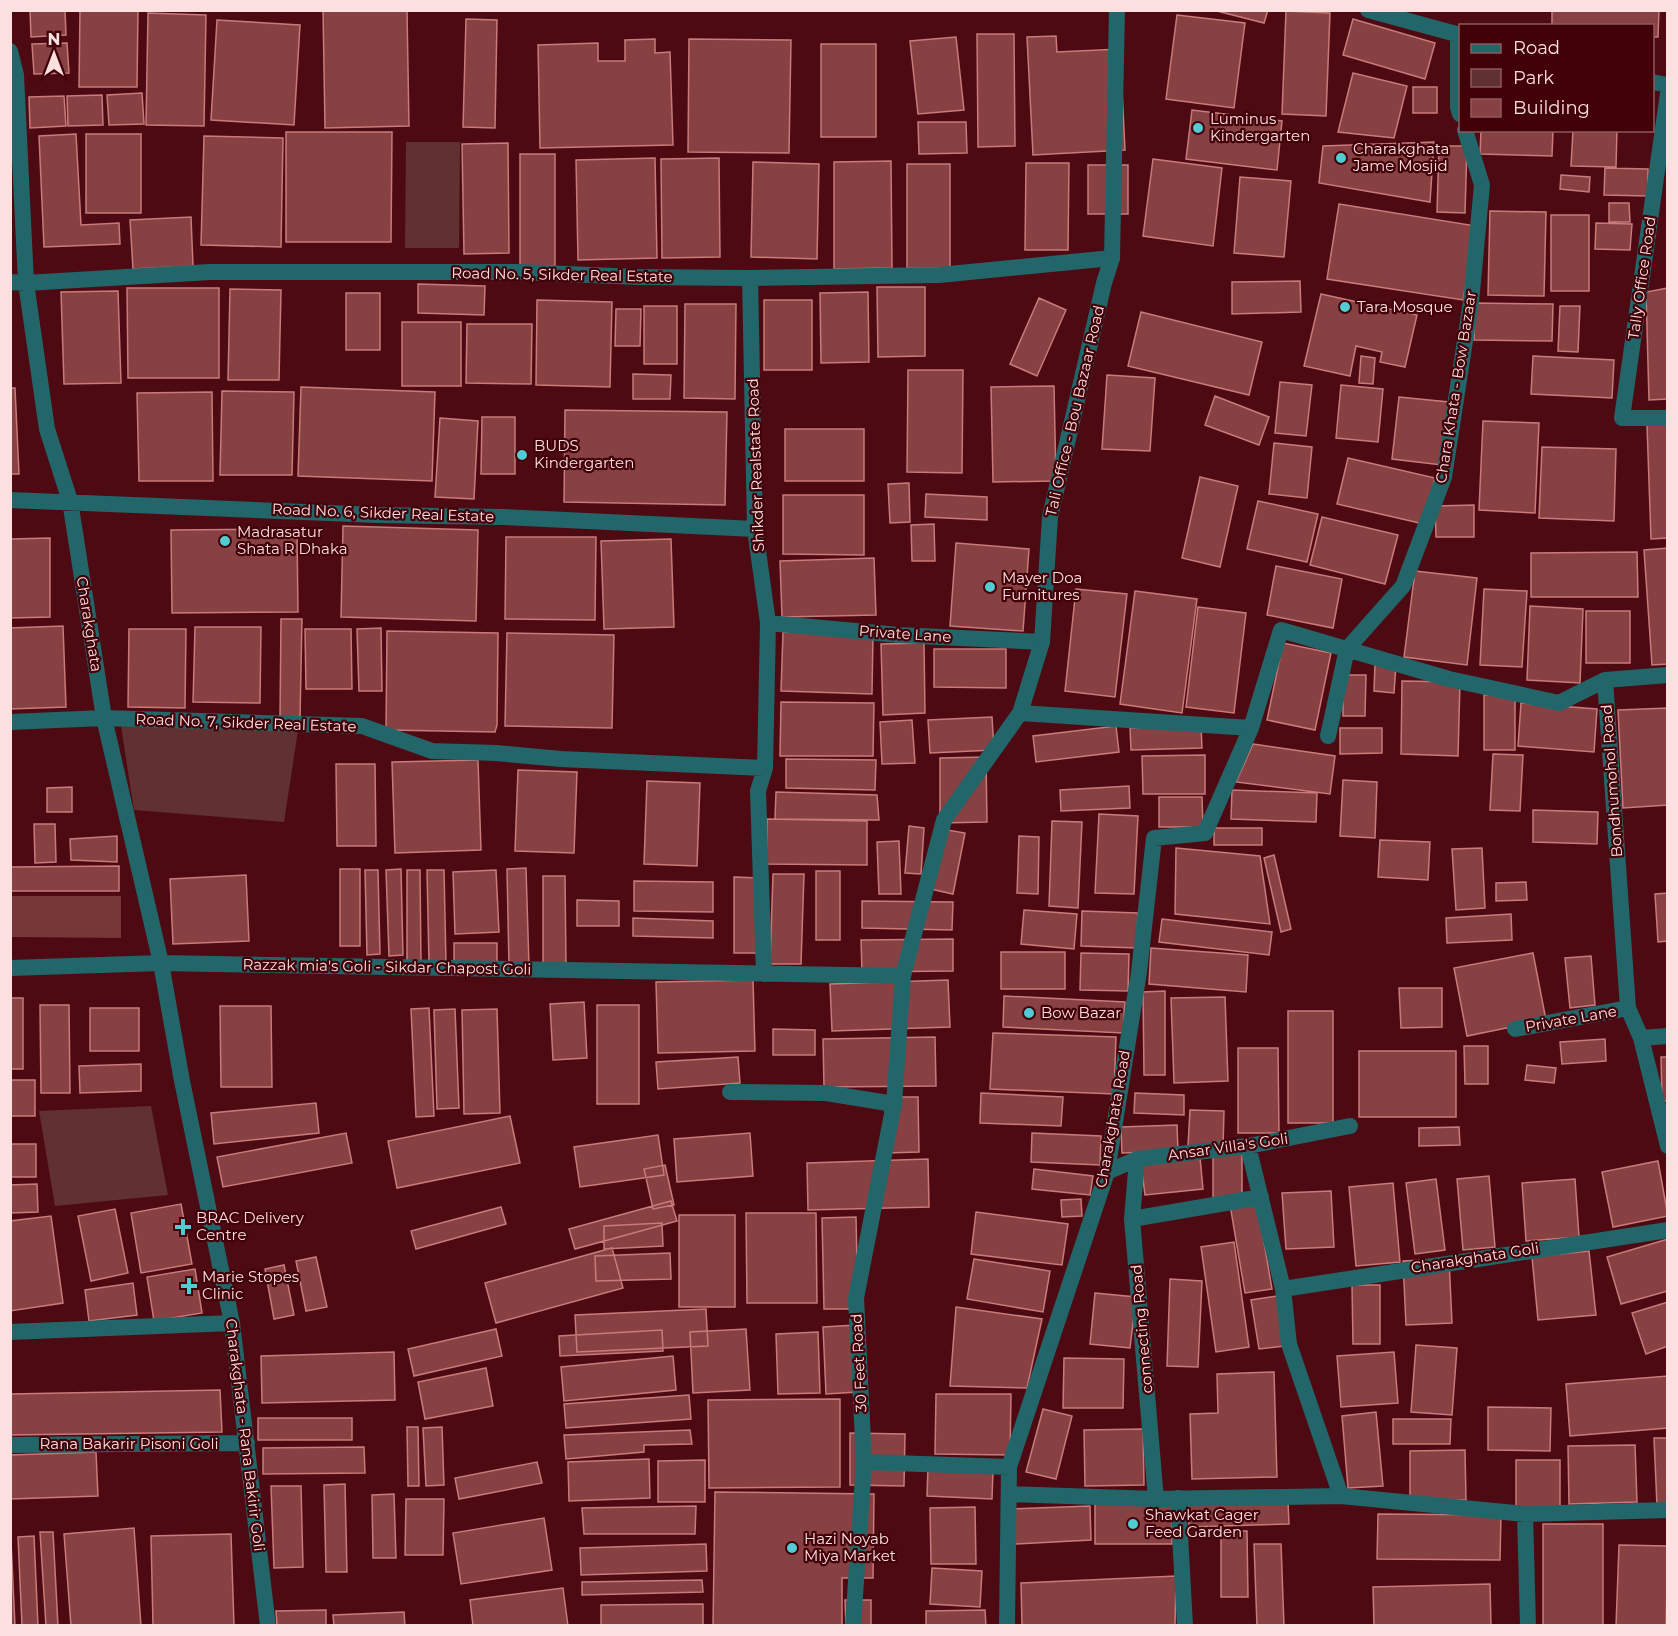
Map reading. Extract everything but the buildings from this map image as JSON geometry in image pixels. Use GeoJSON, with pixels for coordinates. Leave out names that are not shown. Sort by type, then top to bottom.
{"type":"FeatureCollection","features":[{"type":"Feature","properties":{"kind":"street","name":"Tali Office - Bou Bazaar Road"},"geometry":{"type":"LineString","coordinates":[[894,1104],[903,976],[944,820],[1020,713],[1042,642],[1050,517],[1104,283],[1112,258],[1117,10]]}},
{"type":"Feature","properties":{"kind":"street"},"geometry":{"type":"LineString","coordinates":[[1368,10],[1459,34],[1459,109]]}},
{"type":"Feature","properties":{"kind":"street","name":"Charakghata"},"geometry":{"type":"LineString","coordinates":[[10,51],[16,75],[18,283],[46,429],[70,501],[104,717],[161,963]]}},
{"type":"Feature","properties":{"kind":"street","name":"Tally Office Road"},"geometry":{"type":"LineString","coordinates":[[1668,93],[1622,418],[1668,418]]}},
{"type":"Feature","properties":{"kind":"street","name":"Chara Khata - Bow Bazaar"},"geometry":{"type":"LineString","coordinates":[[1347,650],[1403,586],[1444,477],[1471,302],[1482,185],[1467,132]]}},
{"type":"Feature","properties":{"kind":"street","name":"Road No. 5, Sikder Real Estate"},"geometry":{"type":"LineString","coordinates":[[18,283],[210,272],[519,272],[638,277],[750,278],[939,275],[1112,258]]}},
{"type":"Feature","properties":{"kind":"street","name":"Shikder Realstate Road"},"geometry":{"type":"LineString","coordinates":[[750,278],[755,529],[768,623],[765,768],[758,791],[764,974]]}},
{"type":"Feature","properties":{"kind":"street","name":"Road No. 6, Sikder Real Estate"},"geometry":{"type":"LineString","coordinates":[[10,500],[378,515],[503,517],[755,529]]}},
{"type":"Feature","properties":{"kind":"street","name":"Private Lane"},"geometry":{"type":"LineString","coordinates":[[768,623],[899,635],[1042,642]]}},
{"type":"Feature","properties":{"kind":"street"},"geometry":{"type":"LineString","coordinates":[[1020,713],[1251,728],[1281,630],[1347,650],[1328,735]]}},
{"type":"Feature","properties":{"kind":"street","name":"Bondhumohol Road"},"geometry":{"type":"LineString","coordinates":[[1347,650],[1449,679],[1559,704],[1605,680],[1628,1008],[1641,1038],[1668,1146]]}},
{"type":"Feature","properties":{"kind":"street"},"geometry":{"type":"LineString","coordinates":[[1605,680],[1668,675]]}},
{"type":"Feature","properties":{"kind":"street","name":"Road No. 7, Sikder Real Estate"},"geometry":{"type":"LineString","coordinates":[[10,722],[104,717],[362,726],[432,751],[765,768]]}},
{"type":"Feature","properties":{"kind":"street","name":"Charakghata Road"},"geometry":{"type":"LineString","coordinates":[[1008,1626],[1009,1467],[1107,1172],[1139,972],[1154,838],[1205,833],[1251,728]]}},
{"type":"Feature","properties":{"kind":"street","name":"Razzak mia's Goli - Sikdar Chapost Goli"},"geometry":{"type":"LineString","coordinates":[[10,968],[161,963],[903,976]]}},
{"type":"Feature","properties":{"kind":"street","name":"Charakghata - Rana Bakirir Goli"},"geometry":{"type":"LineString","coordinates":[[161,963],[182,1081],[232,1323],[268,1626]]}},
{"type":"Feature","properties":{"kind":"street","name":"Private Lane"},"geometry":{"type":"LineString","coordinates":[[1515,1029],[1628,1008]]}},
{"type":"Feature","properties":{"kind":"street"},"geometry":{"type":"LineString","coordinates":[[1641,1038],[1668,1036]]}},
{"type":"Feature","properties":{"kind":"street"},"geometry":{"type":"LineString","coordinates":[[730,1092],[826,1093],[894,1104]]}},
{"type":"Feature","properties":{"kind":"street","name":"30 Feet Road"},"geometry":{"type":"LineString","coordinates":[[853,1626],[864,1462],[856,1298],[894,1104]]}},
{"type":"Feature","properties":{"kind":"street","name":"Ansar Villa's Goli"},"geometry":{"type":"LineString","coordinates":[[1107,1172],[1137,1159],[1248,1146],[1350,1126]]}},
{"type":"Feature","properties":{"kind":"street"},"geometry":{"type":"LineString","coordinates":[[1248,1146],[1283,1289],[1289,1344],[1341,1496]]}},
{"type":"Feature","properties":{"kind":"street","name":"connecting Road"},"geometry":{"type":"LineString","coordinates":[[1137,1159],[1132,1219],[1156,1499]]}},
{"type":"Feature","properties":{"kind":"street"},"geometry":{"type":"LineString","coordinates":[[1132,1219],[1261,1197]]}},
{"type":"Feature","properties":{"kind":"street","name":"Charakghata Goli"},"geometry":{"type":"LineString","coordinates":[[1283,1289],[1668,1230]]}},
{"type":"Feature","properties":{"kind":"street"},"geometry":{"type":"LineString","coordinates":[[10,1332],[232,1323]]}},
{"type":"Feature","properties":{"kind":"street","name":"Rana Bakarir Pisoni Goli"},"geometry":{"type":"LineString","coordinates":[[10,1445],[247,1443]]}},
{"type":"Feature","properties":{"kind":"street"},"geometry":{"type":"LineString","coordinates":[[864,1462],[1009,1467]]}},
{"type":"Feature","properties":{"kind":"street"},"geometry":{"type":"LineString","coordinates":[[1009,1494],[1156,1499],[1341,1496],[1525,1514],[1668,1510]]}},
{"type":"Feature","properties":{"kind":"street"},"geometry":{"type":"LineString","coordinates":[[1178,1498],[1185,1626]]}},
{"type":"Feature","properties":{"kind":"street"},"geometry":{"type":"LineString","coordinates":[[1525,1514],[1528,1626]]}},
{"type":"Feature","properties":{"kind":"green space"},"geometry":{"type":"Polygon","coordinates":[[[406,142],[460,142],[459,248],[405,248],[406,142]]]}},
{"type":"Feature","properties":{"kind":"green space"},"geometry":{"type":"Polygon","coordinates":[[[121,726],[298,731],[284,822],[134,810],[121,726]]]}},
{"type":"Feature","properties":{"kind":"green space"},"geometry":{"type":"Polygon","coordinates":[[[151,1106],[168,1195],[55,1206],[39,1111],[151,1106]]]}},
{"type":"Feature","properties":{"kind":"shaded area"},"geometry":{"type":"Polygon","coordinates":[[[11,896],[121,896],[121,938],[11,937],[11,896]]]}},
{"type":"Feature","properties":{"kind":"place","name":"Luminus Kindergarten"},"geometry":{"type":"Point","coordinates":[1198,128]}},
{"type":"Feature","properties":{"kind":"place","name":"Charakghata Jame Mosjid"},"geometry":{"type":"Point","coordinates":[1341,158]}},
{"type":"Feature","properties":{"kind":"place","name":"Tara Mosque"},"geometry":{"type":"Point","coordinates":[1345,307]}},
{"type":"Feature","properties":{"kind":"place","name":"BUDS Kindergarten"},"geometry":{"type":"Point","coordinates":[522,455]}},
{"type":"Feature","properties":{"kind":"place","name":"Madrasatur Shata R Dhaka"},"geometry":{"type":"Point","coordinates":[225,541]}},
{"type":"Feature","properties":{"kind":"place","name":"Mayer Doa Furnitures"},"geometry":{"type":"Point","coordinates":[990,587]}},
{"type":"Feature","properties":{"kind":"place","name":"Bow Bazar"},"geometry":{"type":"Point","coordinates":[1029,1013]}},
{"type":"Feature","properties":{"kind":"place","name":"BRAC Delivery Centre"},"geometry":{"type":"Point","coordinates":[183,1227]}},
{"type":"Feature","properties":{"kind":"place","name":"Marie Stopes Clinic"},"geometry":{"type":"Point","coordinates":[189,1286]}},
{"type":"Feature","properties":{"kind":"place","name":"Shawkat Cager Feed Garden"},"geometry":{"type":"Point","coordinates":[1133,1524]}},
{"type":"Feature","properties":{"kind":"place","name":"Hazi Noyab Miya Market"},"geometry":{"type":"Point","coordinates":[792,1548]}}]}
